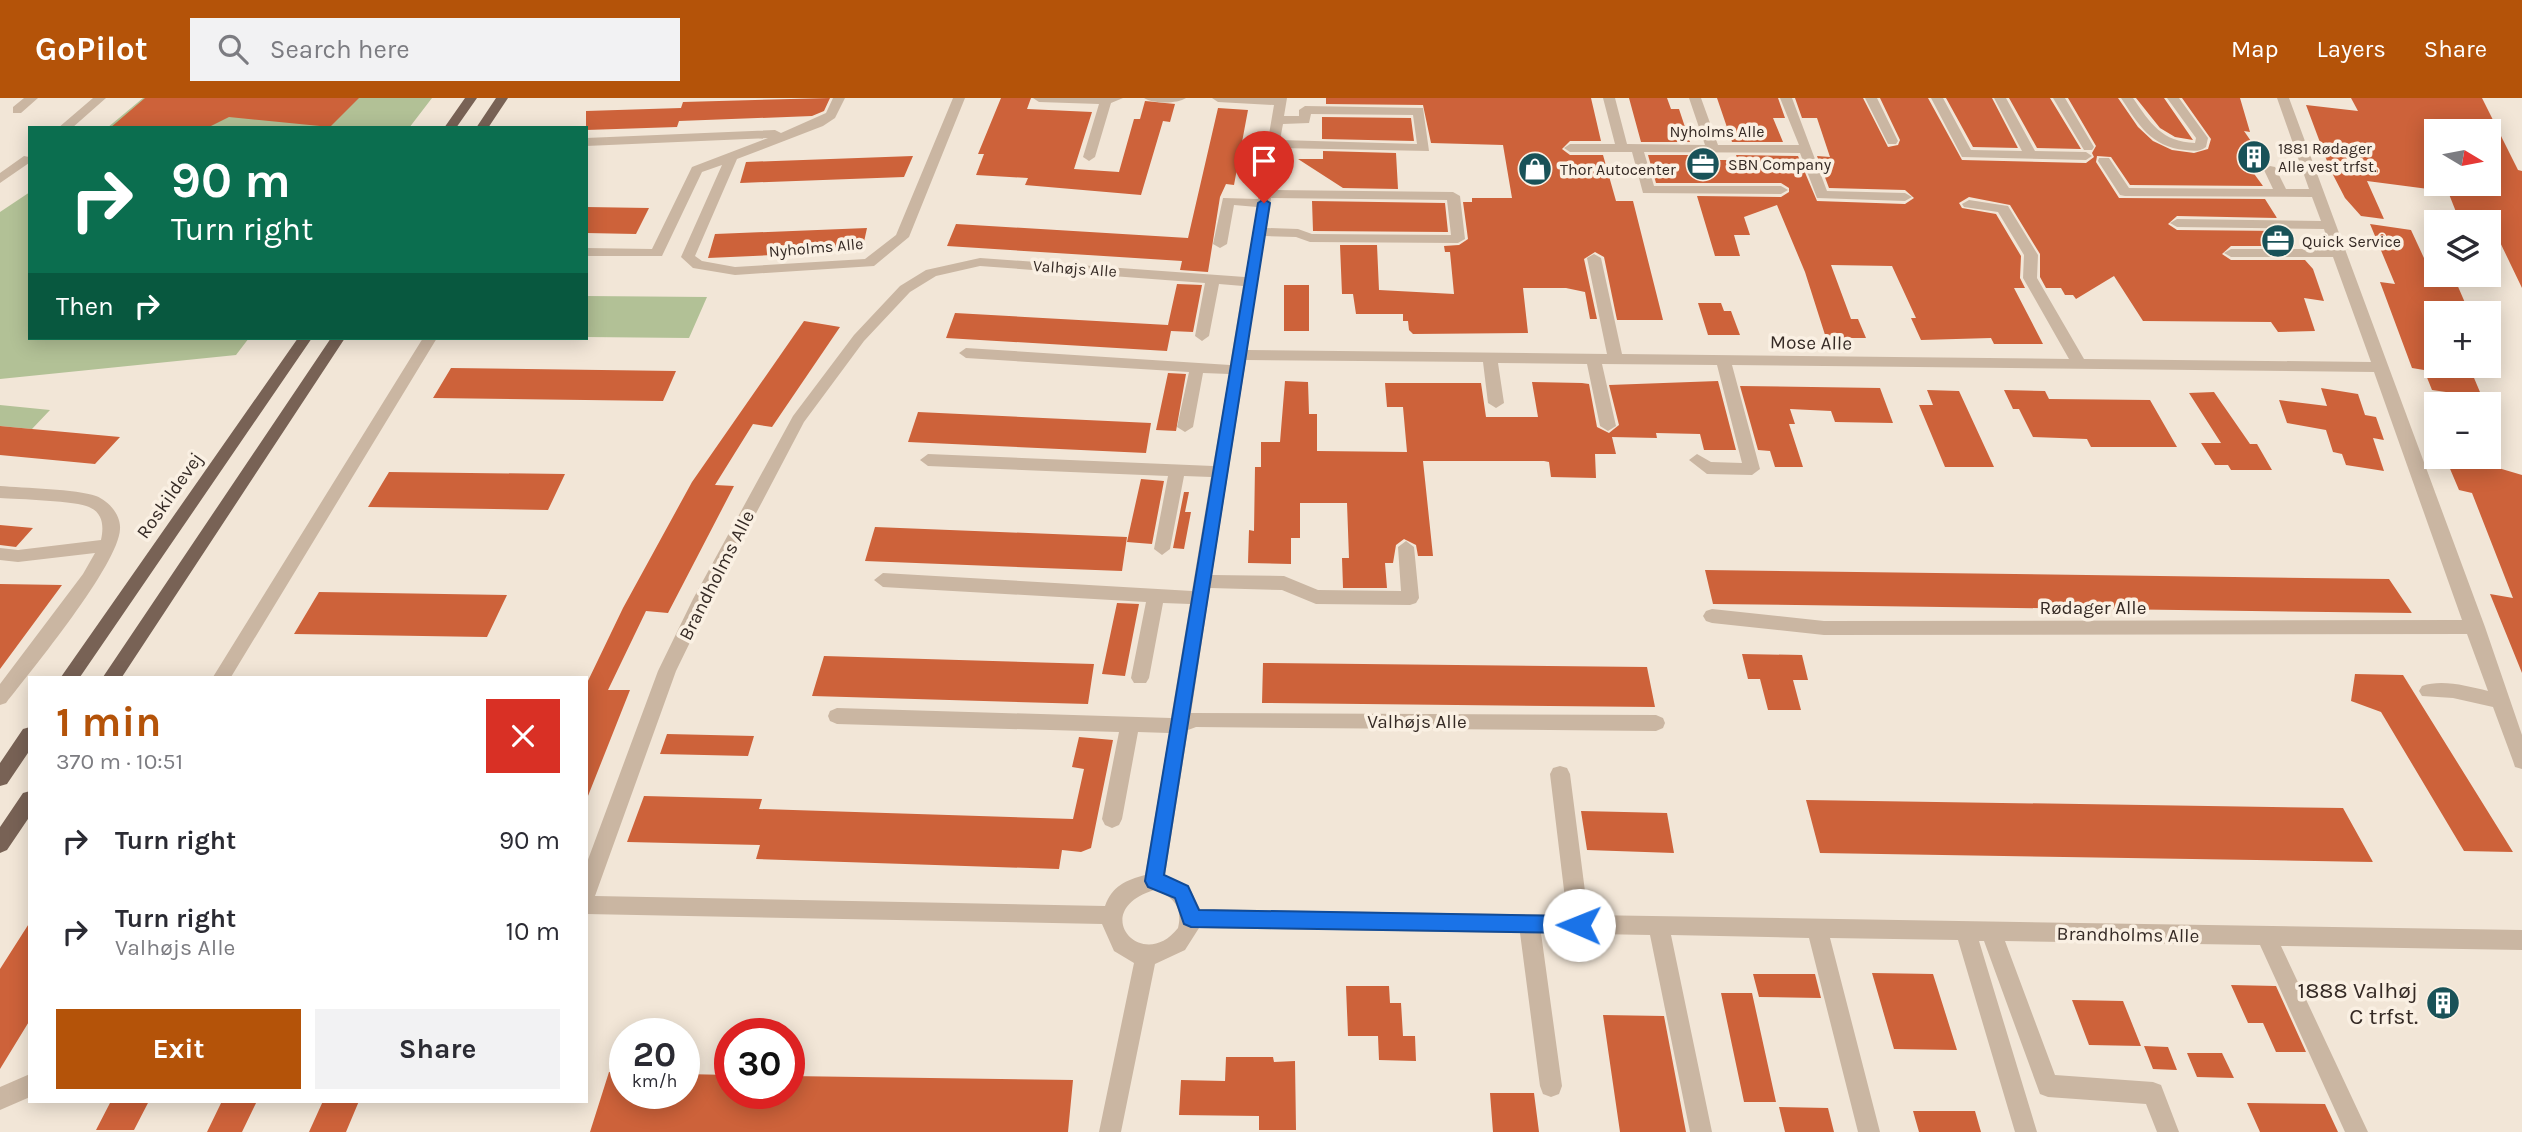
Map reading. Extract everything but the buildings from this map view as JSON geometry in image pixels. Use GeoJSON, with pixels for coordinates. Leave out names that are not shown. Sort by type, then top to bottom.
{"type":"FeatureCollection","features":[{"type":"Feature","properties":{"kind":"main road"},"geometry":{"type":"LineString","coordinates":[[451,126],[471,98]]}},
{"type":"Feature","properties":{"kind":"main road"},"geometry":{"type":"LineString","coordinates":[[483,126],[502,98]]}},
{"type":"Feature","properties":{"kind":"main road","name":"Roskildevej"},"geometry":{"type":"LineString","coordinates":[[71,676],[304,340]]}},
{"type":"Feature","properties":{"kind":"main road"},"geometry":{"type":"LineString","coordinates":[[113,676],[337,340]]}},
{"type":"Feature","properties":{"kind":"main road"},"geometry":{"type":"LineString","coordinates":[[0,778],[28,738]]}},
{"type":"Feature","properties":{"kind":"main road"},"geometry":{"type":"LineString","coordinates":[[0,844],[28,802]]}},
{"type":"Feature","properties":{"kind":"street"},"geometry":{"type":"LineString","coordinates":[[17,110],[32,98]]}},
{"type":"Feature","properties":{"kind":"street"},"geometry":{"type":"LineString","coordinates":[[66,126],[100,98]]}},
{"type":"Feature","properties":{"kind":"street"},"geometry":{"type":"LineString","coordinates":[[588,252],[657,253],[698,170],[819,123],[831,115],[839,98]]}},
{"type":"Feature","properties":{"kind":"street","name":"Nyholms Alle"},"geometry":{"type":"LineString","coordinates":[[732,156],[688,257],[698,265],[735,271],[869,263],[902,237],[960,98]]}},
{"type":"Feature","properties":{"kind":"street"},"geometry":{"type":"LineString","coordinates":[[1039,98],[1111,99],[1089,157]]}},
{"type":"Feature","properties":{"kind":"street"},"geometry":{"type":"LineString","coordinates":[[1150,98],[1180,98]]}},
{"type":"Feature","properties":{"kind":"street"},"geometry":{"type":"LineString","coordinates":[[1154,881],[1281,100],[1218,98]]}},
{"type":"Feature","properties":{"kind":"street"},"geometry":{"type":"LineString","coordinates":[[1609,98],[1622,148]]}},
{"type":"Feature","properties":{"kind":"street"},"geometry":{"type":"LineString","coordinates":[[1695,98],[1713,149]]}},
{"type":"Feature","properties":{"kind":"street"},"geometry":{"type":"LineString","coordinates":[[1786,98],[1822,195],[1905,197]]}},
{"type":"Feature","properties":{"kind":"street"},"geometry":{"type":"LineString","coordinates":[[1871,98],[1892,141]]}},
{"type":"Feature","properties":{"kind":"street"},"geometry":{"type":"LineString","coordinates":[[1937,98],[1967,154],[2031,155],[2087,151],[2059,98]]}},
{"type":"Feature","properties":{"kind":"street"},"geometry":{"type":"LineString","coordinates":[[2000,98],[2031,155]]}},
{"type":"Feature","properties":{"kind":"street"},"geometry":{"type":"LineString","coordinates":[[2127,98],[2152,134],[2168,145],[2200,147],[2202,138],[2173,98]]}},
{"type":"Feature","properties":{"kind":"street"},"geometry":{"type":"LineString","coordinates":[[2283,98],[2476,627],[2522,761]]}},
{"type":"Feature","properties":{"kind":"street"},"geometry":{"type":"LineString","coordinates":[[1273,144],[1424,148],[1419,111],[1305,110],[1305,120],[1278,120]]}},
{"type":"Feature","properties":{"kind":"street"},"geometry":{"type":"LineString","coordinates":[[588,142],[792,133]]}},
{"type":"Feature","properties":{"kind":"street","name":"Nyholms Alle"},"geometry":{"type":"LineString","coordinates":[[1570,148],[1805,149]]}},
{"type":"Feature","properties":{"kind":"street"},"geometry":{"type":"LineString","coordinates":[[1637,148],[1648,190],[1781,190]]}},
{"type":"Feature","properties":{"kind":"street"},"geometry":{"type":"LineString","coordinates":[[0,179],[24,160]]}},
{"type":"Feature","properties":{"kind":"street"},"geometry":{"type":"LineString","coordinates":[[2104,161],[2125,192],[2317,193]]}},
{"type":"Feature","properties":{"kind":"street"},"geometry":{"type":"LineString","coordinates":[[2270,170],[2282,192]]}},
{"type":"Feature","properties":{"kind":"street"},"geometry":{"type":"LineString","coordinates":[[1220,244],[1228,201],[1265,198],[1453,196],[1458,239],[1310,237],[1298,233],[1259,232]]}},
{"type":"Feature","properties":{"kind":"street"},"geometry":{"type":"LineString","coordinates":[[1969,204],[2003,209],[2031,254],[2030,278],[2080,365]]}},
{"type":"Feature","properties":{"kind":"street"},"geometry":{"type":"LineString","coordinates":[[2177,223],[2308,223],[2329,226]]}},
{"type":"Feature","properties":{"kind":"street"},"geometry":{"type":"LineString","coordinates":[[2231,254],[2339,253]]}},
{"type":"Feature","properties":{"kind":"street"},"geometry":{"type":"LineString","coordinates":[[1594,258],[1616,359]]}},
{"type":"Feature","properties":{"kind":"street","name":"Valhøjs Alle"},"geometry":{"type":"LineString","coordinates":[[905,289],[931,273],[954,265],[980,262],[1251,282]]}},
{"type":"Feature","properties":{"kind":"street"},"geometry":{"type":"LineString","coordinates":[[1202,336],[1213,278]]}},
{"type":"Feature","properties":{"kind":"street","name":"Brandholms Alle"},"geometry":{"type":"LineString","coordinates":[[588,888],[667,671],[702,599],[798,420],[859,338],[905,289]]}},
{"type":"Feature","properties":{"kind":"street"},"geometry":{"type":"LineString","coordinates":[[223,676],[429,340]]}},
{"type":"Feature","properties":{"kind":"street"},"geometry":{"type":"LineString","coordinates":[[966,353],[1197,367],[1238,362]]}},
{"type":"Feature","properties":{"kind":"street"},"geometry":{"type":"LineString","coordinates":[[1490,358],[1496,403]]}},
{"type":"Feature","properties":{"kind":"street","name":"Mose Alle"},"geometry":{"type":"LineString","coordinates":[[1238,362],[1490,358],[2382,368]]}},
{"type":"Feature","properties":{"kind":"street"},"geometry":{"type":"LineString","coordinates":[[1593,359],[1608,426]]}},
{"type":"Feature","properties":{"kind":"street"},"geometry":{"type":"LineString","coordinates":[[1697,460],[1707,468],[1752,469],[1723,360]]}},
{"type":"Feature","properties":{"kind":"street"},"geometry":{"type":"LineString","coordinates":[[1185,427],[1197,367]]}},
{"type":"Feature","properties":{"kind":"street"},"geometry":{"type":"LineString","coordinates":[[928,460],[1220,472]]}},
{"type":"Feature","properties":{"kind":"street"},"geometry":{"type":"LineString","coordinates":[[1162,549],[1177,470]]}},
{"type":"Feature","properties":{"kind":"street"},"geometry":{"type":"LineString","coordinates":[[0,492],[93,501],[110,516],[112,529],[108,545],[89,579],[0,698]]}},
{"type":"Feature","properties":{"kind":"street"},"geometry":{"type":"LineString","coordinates":[[0,554],[18,555],[108,545]]}},
{"type":"Feature","properties":{"kind":"street"},"geometry":{"type":"LineString","coordinates":[[883,580],[1156,595],[1284,583],[1316,597],[1410,598],[1406,547]]}},
{"type":"Feature","properties":{"kind":"street"},"geometry":{"type":"LineString","coordinates":[[1140,678],[1156,595]]}},
{"type":"Feature","properties":{"kind":"street","name":"Rødager Alle"},"geometry":{"type":"LineString","coordinates":[[1712,616],[1824,628],[2476,627]]}},
{"type":"Feature","properties":{"kind":"street"},"geometry":{"type":"LineString","coordinates":[[2428,691],[2453,691],[2501,701]]}},
{"type":"Feature","properties":{"kind":"street","name":"Valhøjs Alle"},"geometry":{"type":"LineString","coordinates":[[836,716],[1179,726],[1194,719],[1656,723]]}},
{"type":"Feature","properties":{"kind":"street"},"geometry":{"type":"LineString","coordinates":[[1112,819],[1130,725]]}},
{"type":"Feature","properties":{"kind":"street"},"geometry":{"type":"LineString","coordinates":[[1560,774],[1579,925]]}},
{"type":"Feature","properties":{"kind":"street"},"geometry":{"type":"LineString","coordinates":[[1154,881],[1169,884],[1181,892],[1189,904],[1191,918],[1187,933],[1177,945],[1163,953],[1146,955],[1131,952],[1118,943],[1111,930],[1110,915],[1115,901],[1125,890],[1139,883],[1154,881]]}},
{"type":"Feature","properties":{"kind":"street"},"geometry":{"type":"LineString","coordinates":[[588,905],[1110,915]]}},
{"type":"Feature","properties":{"kind":"street","name":"Brandholms Alle"},"geometry":{"type":"LineString","coordinates":[[1191,918],[2522,940]]}},
{"type":"Feature","properties":{"kind":"street"},"geometry":{"type":"LineString","coordinates":[[1529,924],[1551,1086]]}},
{"type":"Feature","properties":{"kind":"street"},"geometry":{"type":"LineString","coordinates":[[1659,926],[1701,1132]]}},
{"type":"Feature","properties":{"kind":"street"},"geometry":{"type":"LineString","coordinates":[[1817,929],[1869,1132]]}},
{"type":"Feature","properties":{"kind":"street"},"geometry":{"type":"LineString","coordinates":[[1966,931],[2026,1132]]}},
{"type":"Feature","properties":{"kind":"street"},"geometry":{"type":"LineString","coordinates":[[1991,931],[2048,1086],[2152,1093],[2168,1132]]}},
{"type":"Feature","properties":{"kind":"street"},"geometry":{"type":"LineString","coordinates":[[2266,936],[2357,1132]]}},
{"type":"Feature","properties":{"kind":"street"},"geometry":{"type":"LineString","coordinates":[[1110,1132],[1146,955]]}},
{"type":"Feature","properties":{"kind":"green space"},"geometry":{"type":"Polygon","coordinates":[[[143,98],[432,98],[411,126],[109,126],[143,98]]]}},
{"type":"Feature","properties":{"kind":"green space"},"geometry":{"type":"Polygon","coordinates":[[[28,193],[28,340],[247,340],[236,355],[0,379],[0,212],[28,193]]]}},
{"type":"Feature","properties":{"kind":"green space"},"geometry":{"type":"Polygon","coordinates":[[[588,296],[707,297],[689,338],[588,337],[588,296]]]}},
{"type":"Feature","properties":{"kind":"green space"},"geometry":{"type":"Polygon","coordinates":[[[0,405],[50,410],[32,429],[0,426],[0,405]]]}},
{"type":"Feature","properties":{"kind":"place","name":"1881 Rødager Alle vest trfst."},"geometry":{"type":"Point","coordinates":[2254,157]}},
{"type":"Feature","properties":{"kind":"place","name":"SBN Company"},"geometry":{"type":"Point","coordinates":[1703,164]}},
{"type":"Feature","properties":{"kind":"place","name":"Thor Autocenter"},"geometry":{"type":"Point","coordinates":[1535,169]}},
{"type":"Feature","properties":{"kind":"place","name":"Quick Service"},"geometry":{"type":"Point","coordinates":[2278,241]}},
{"type":"Feature","properties":{"kind":"place","name":"1888 Valhøj C trfst."},"geometry":{"type":"Point","coordinates":[2443,1003]}},
{"type":"Feature","properties":{"kind":"route"},"geometry":{"type":"LineString","coordinates":[[1264,203],[1154,881],[1169,884],[1181,892],[1189,904],[1191,918],[1579,925]]}}]}
